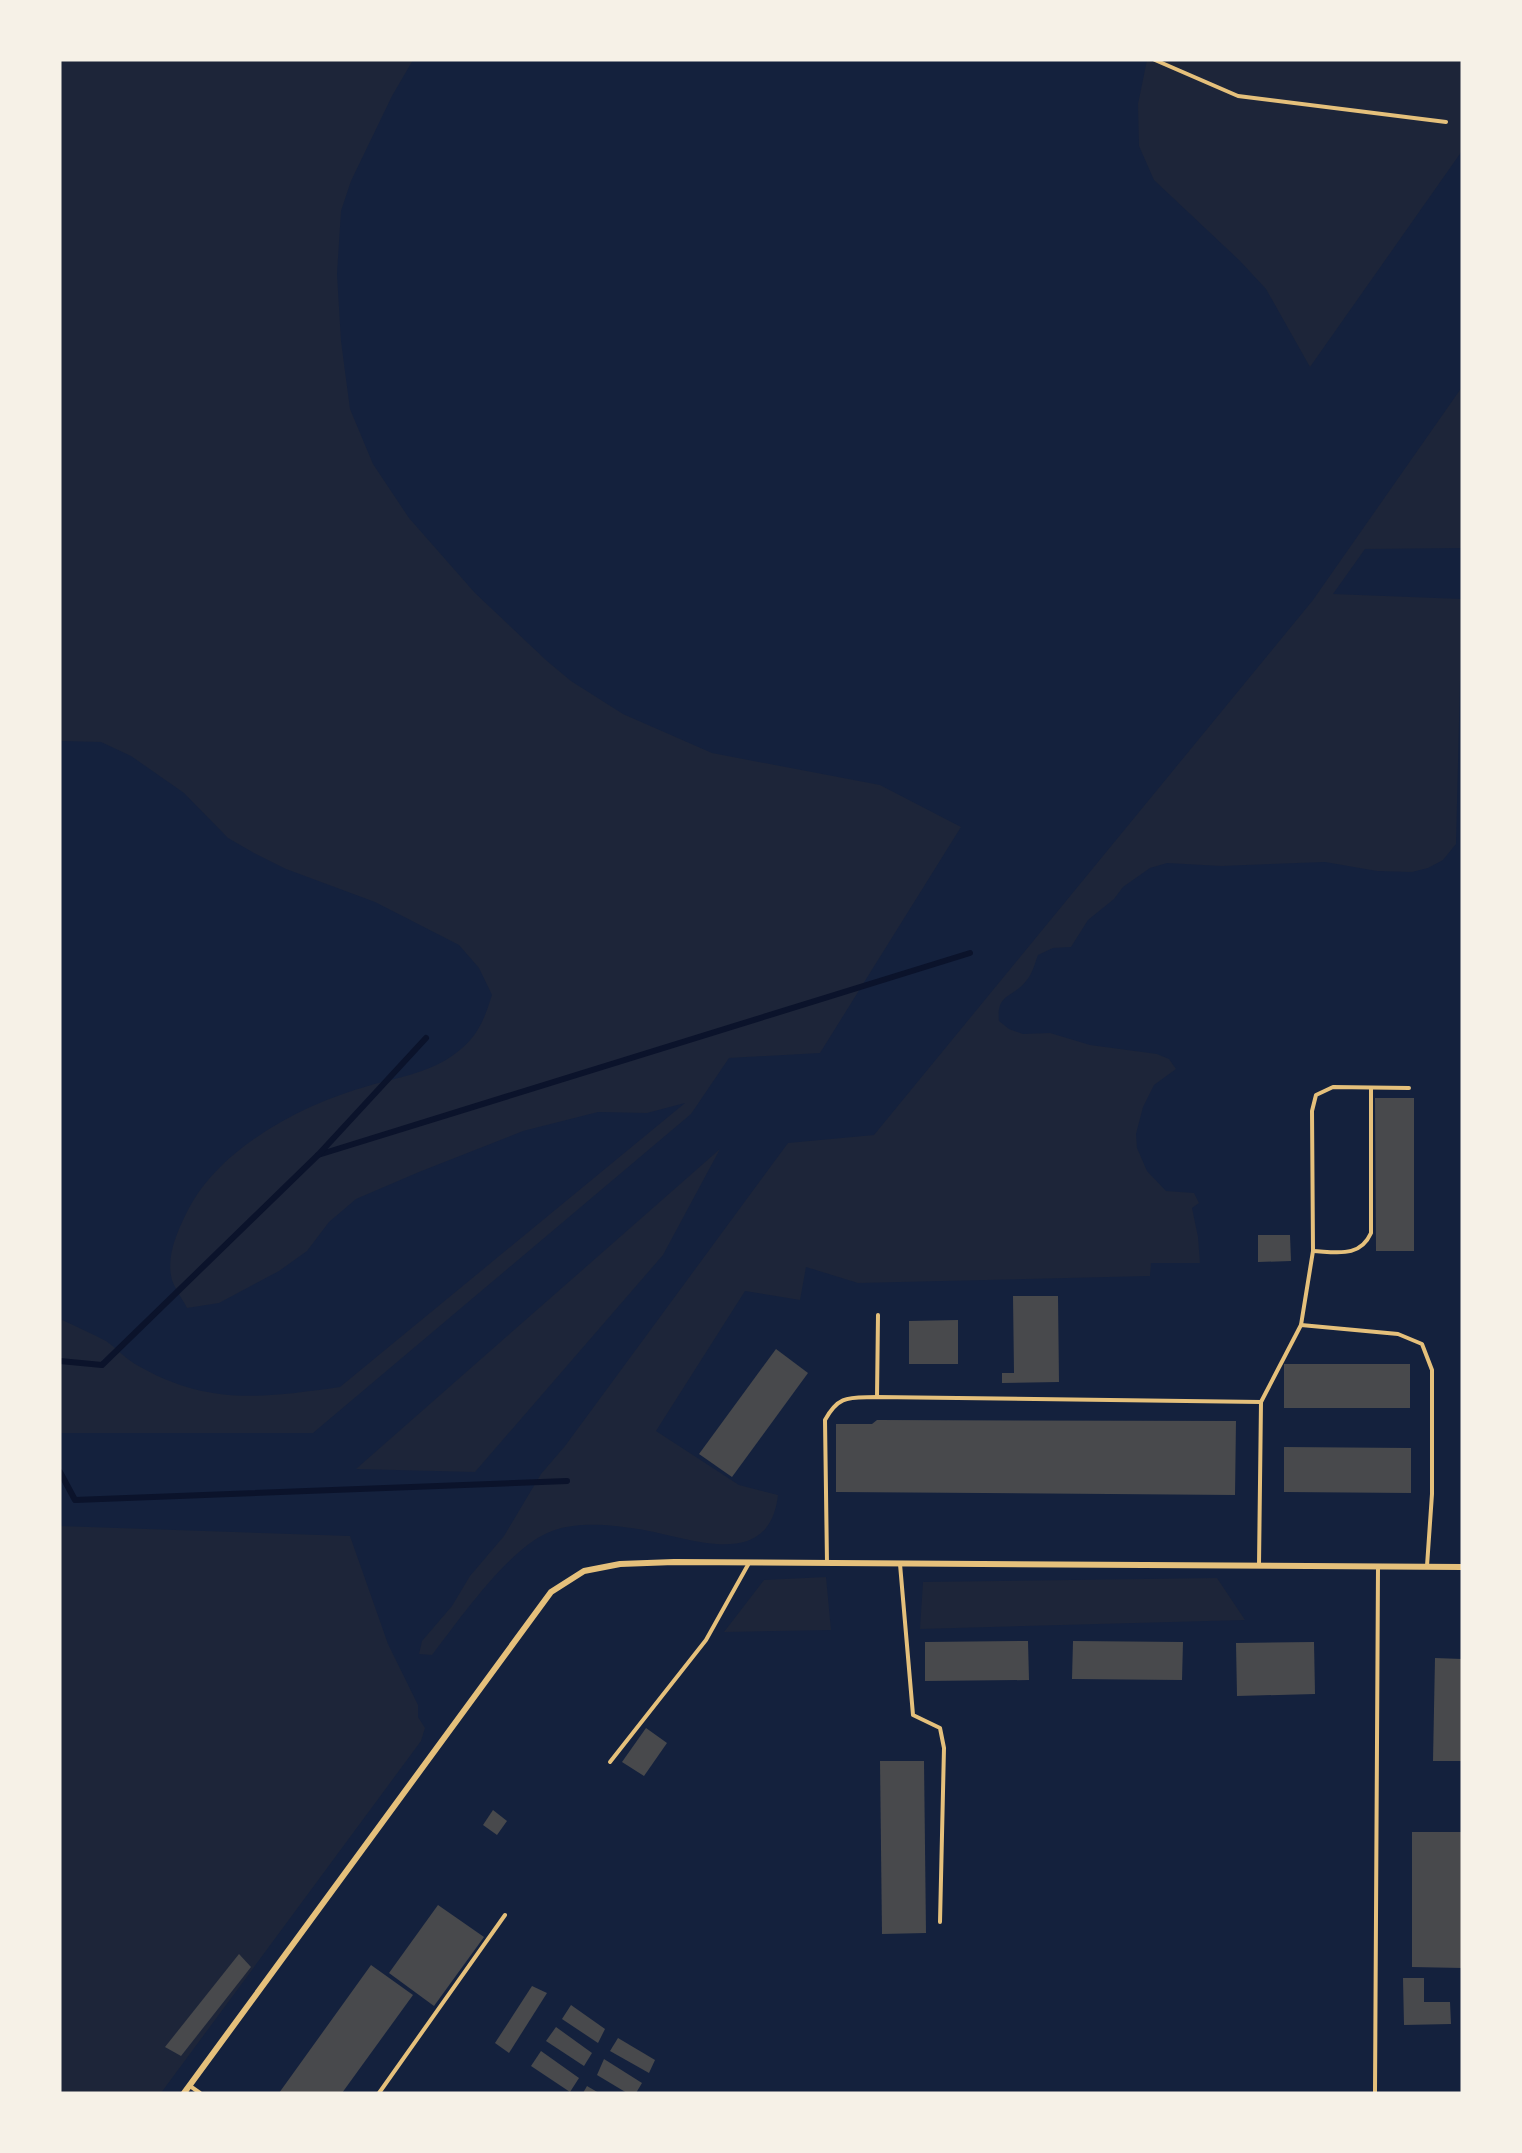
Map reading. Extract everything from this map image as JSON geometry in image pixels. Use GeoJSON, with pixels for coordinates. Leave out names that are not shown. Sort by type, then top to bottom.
{"type":"FeatureCollection","features":[{"type":"Feature","properties":{"kind":"street"},"geometry":{"type":"LineString","coordinates":[[184,2093],[551,1592],[584,1571],[620,1564],[749,1563],[1462,1567]]}},
{"type":"Feature","properties":{"kind":"lane"},"geometry":{"type":"LineString","coordinates":[[1259,1566],[1261,1402],[1301,1325],[1313,1251],[1312,1111],[1316,1095],[1333,1087],[1409,1088]]}},
{"type":"Feature","properties":{"kind":"lane"},"geometry":{"type":"LineString","coordinates":[[1313,1251],[1354,1252],[1366,1245],[1371,1233],[1371,1089]]}},
{"type":"Feature","properties":{"kind":"lane"},"geometry":{"type":"LineString","coordinates":[[877,1397],[878,1316]]}},
{"type":"Feature","properties":{"kind":"lane"},"geometry":{"type":"LineString","coordinates":[[1301,1325],[1398,1334],[1422,1344],[1432,1370],[1432,1494],[1427,1567]]}},
{"type":"Feature","properties":{"kind":"lane"},"geometry":{"type":"LineString","coordinates":[[827,1563],[825,1420],[832,1407],[843,1398],[1261,1402]]}},
{"type":"Feature","properties":{"kind":"lane"},"geometry":{"type":"LineString","coordinates":[[609,1762],[706,1640],[749,1563]]}},
{"type":"Feature","properties":{"kind":"lane"},"geometry":{"type":"LineString","coordinates":[[900,1564],[913,1715],[940,1728],[944,1748],[940,1922]]}},
{"type":"Feature","properties":{"kind":"lane"},"geometry":{"type":"LineString","coordinates":[[1375,2093],[1378,1567]]}},
{"type":"Feature","properties":{"kind":"lane"},"geometry":{"type":"LineString","coordinates":[[379,2093],[505,1916]]}},
{"type":"Feature","properties":{"kind":"lane"},"geometry":{"type":"LineString","coordinates":[[190,2085],[200,2093]]}},
{"type":"Feature","properties":{"kind":"path"},"geometry":{"type":"LineString","coordinates":[[1155,60],[1238,96],[1446,122]]}},
{"type":"Feature","properties":{"kind":"shaded area"},"geometry":{"type":"Polygon","coordinates":[[[60,60],[413,60],[392,96],[351,181],[341,211],[337,274],[341,341],[350,409],[373,464],[409,518],[475,593],[547,661],[571,681],[623,714],[712,753],[880,785],[961,827],[820,1053],[729,1058],[691,1114],[313,1433],[60,1433],[60,1319],[106,1341],[135,1364],[186,1387],[211,1393],[259,1396],[340,1387],[685,1103],[647,1113],[598,1112],[523,1131],[419,1172],[356,1199],[329,1222],[307,1251],[279,1271],[219,1303],[187,1308],[175,1287],[170,1272],[173,1246],[186,1214],[200,1191],[218,1169],[263,1133],[315,1105],[342,1094],[416,1073],[451,1057],[477,1031],[492,995],[479,968],[459,945],[375,902],[286,869],[254,853],[228,838],[184,793],[131,756],[101,742],[60,741],[60,60]]]}},
{"type":"Feature","properties":{"kind":"shaded area"},"geometry":{"type":"Polygon","coordinates":[[[1147,60],[1462,60],[1462,151],[1310,367],[1266,289],[1240,261],[1154,180],[1139,146],[1138,104],[1147,60]]]}},
{"type":"Feature","properties":{"kind":"shaded area"},"geometry":{"type":"Polygon","coordinates":[[[1462,387],[1462,548],[1365,549],[1333,594],[1462,599],[1456,844],[1443,860],[1428,868],[1412,872],[1377,871],[1325,862],[1221,866],[1167,863],[1150,868],[1123,887],[1114,899],[1088,920],[1071,947],[1053,948],[1038,955],[1028,978],[1000,1005],[999,1021],[1009,1029],[1023,1034],[1050,1033],[1090,1045],[1157,1054],[1169,1059],[1176,1069],[1154,1085],[1143,1107],[1136,1134],[1137,1148],[1147,1171],[1166,1191],[1194,1193],[1199,1203],[1192,1208],[1200,1263],[1151,1263],[1150,1276],[858,1283],[806,1267],[800,1300],[745,1291],[656,1431],[739,1485],[778,1495],[771,1519],[759,1535],[743,1542],[723,1544],[606,1525],[573,1526],[552,1531],[536,1539],[503,1567],[432,1655],[419,1654],[422,1641],[452,1606],[470,1576],[504,1536],[541,1474],[565,1446],[788,1143],[874,1135],[1313,600],[1462,387]]]}},
{"type":"Feature","properties":{"kind":"shaded area"},"geometry":{"type":"Polygon","coordinates":[[[720,1149],[663,1255],[475,1472],[356,1469],[720,1149]]]}},
{"type":"Feature","properties":{"kind":"shaded area"},"geometry":{"type":"Polygon","coordinates":[[[60,1526],[350,1536],[388,1644],[418,1705],[418,1717],[425,1728],[421,1741],[161,2093],[60,2093],[60,1526]]]}},
{"type":"Feature","properties":{"kind":"shaded area"},"geometry":{"type":"Polygon","coordinates":[[[826,1577],[831,1630],[724,1632],[764,1580],[826,1577]]]}},
{"type":"Feature","properties":{"kind":"shaded area"},"geometry":{"type":"Polygon","coordinates":[[[1217,1578],[1245,1620],[920,1629],[923,1582],[1217,1578]]]}},
{"type":"Feature","properties":{"kind":"building"},"geometry":{"type":"Polygon","coordinates":[[[1375,1098],[1414,1098],[1414,1251],[1376,1251],[1375,1098]]]}},
{"type":"Feature","properties":{"kind":"building"},"geometry":{"type":"Polygon","coordinates":[[[1258,1235],[1290,1235],[1291,1261],[1258,1262],[1258,1235]]]}},
{"type":"Feature","properties":{"kind":"building"},"geometry":{"type":"Polygon","coordinates":[[[1013,1296],[1058,1296],[1059,1382],[1002,1383],[1002,1373],[1014,1373],[1013,1296]]]}},
{"type":"Feature","properties":{"kind":"building"},"geometry":{"type":"Polygon","coordinates":[[[958,1320],[958,1364],[909,1364],[909,1321],[958,1320]]]}},
{"type":"Feature","properties":{"kind":"building"},"geometry":{"type":"Polygon","coordinates":[[[776,1349],[808,1373],[732,1477],[699,1454],[776,1349]]]}},
{"type":"Feature","properties":{"kind":"building"},"geometry":{"type":"Polygon","coordinates":[[[1284,1364],[1410,1364],[1410,1408],[1284,1408],[1284,1364]]]}},
{"type":"Feature","properties":{"kind":"building"},"geometry":{"type":"Polygon","coordinates":[[[877,1420],[1236,1421],[1235,1495],[836,1492],[836,1424],[872,1424],[877,1420]]]}},
{"type":"Feature","properties":{"kind":"building"},"geometry":{"type":"Polygon","coordinates":[[[1284,1447],[1411,1448],[1411,1493],[1284,1492],[1284,1447]]]}},
{"type":"Feature","properties":{"kind":"building"},"geometry":{"type":"Polygon","coordinates":[[[1028,1641],[1029,1680],[925,1681],[925,1642],[1028,1641]]]}},
{"type":"Feature","properties":{"kind":"building"},"geometry":{"type":"Polygon","coordinates":[[[1073,1641],[1183,1642],[1182,1680],[1072,1679],[1073,1641]]]}},
{"type":"Feature","properties":{"kind":"building"},"geometry":{"type":"Polygon","coordinates":[[[1314,1642],[1315,1694],[1237,1696],[1236,1643],[1314,1642]]]}},
{"type":"Feature","properties":{"kind":"building"},"geometry":{"type":"Polygon","coordinates":[[[1435,1658],[1462,1659],[1462,1761],[1433,1761],[1435,1658]]]}},
{"type":"Feature","properties":{"kind":"building"},"geometry":{"type":"Polygon","coordinates":[[[646,1728],[667,1743],[644,1776],[622,1762],[646,1728]]]}},
{"type":"Feature","properties":{"kind":"building"},"geometry":{"type":"Polygon","coordinates":[[[880,1761],[924,1761],[926,1933],[882,1934],[880,1761]]]}},
{"type":"Feature","properties":{"kind":"building"},"geometry":{"type":"Polygon","coordinates":[[[493,1810],[507,1821],[497,1835],[483,1825],[493,1810]]]}},
{"type":"Feature","properties":{"kind":"building"},"geometry":{"type":"Polygon","coordinates":[[[1412,1832],[1462,1832],[1462,1968],[1412,1967],[1412,1832]]]}},
{"type":"Feature","properties":{"kind":"building"},"geometry":{"type":"Polygon","coordinates":[[[438,1905],[484,1937],[434,2006],[389,1973],[438,1905]]]}},
{"type":"Feature","properties":{"kind":"building"},"geometry":{"type":"Polygon","coordinates":[[[239,1954],[251,1967],[181,2056],[165,2047],[239,1954]]]}},
{"type":"Feature","properties":{"kind":"building"},"geometry":{"type":"Polygon","coordinates":[[[371,1965],[413,1995],[342,2093],[279,2093],[371,1965]]]}},
{"type":"Feature","properties":{"kind":"building"},"geometry":{"type":"Polygon","coordinates":[[[1403,1978],[1424,1978],[1424,2002],[1450,2002],[1451,2024],[1404,2025],[1403,1978]]]}},
{"type":"Feature","properties":{"kind":"building"},"geometry":{"type":"Polygon","coordinates":[[[532,1986],[547,1993],[509,2053],[495,2043],[532,1986]]]}},
{"type":"Feature","properties":{"kind":"building"},"geometry":{"type":"Polygon","coordinates":[[[571,2005],[605,2029],[598,2043],[562,2019],[571,2005]]]}},
{"type":"Feature","properties":{"kind":"building"},"geometry":{"type":"Polygon","coordinates":[[[556,2027],[592,2053],[584,2066],[546,2041],[556,2027]]]}},
{"type":"Feature","properties":{"kind":"building"},"geometry":{"type":"Polygon","coordinates":[[[618,2038],[655,2060],[649,2073],[610,2051],[618,2038]]]}},
{"type":"Feature","properties":{"kind":"building"},"geometry":{"type":"Polygon","coordinates":[[[541,2051],[579,2078],[570,2092],[531,2066],[541,2051]]]}},
{"type":"Feature","properties":{"kind":"building"},"geometry":{"type":"Polygon","coordinates":[[[604,2059],[642,2083],[636,2093],[627,2093],[597,2075],[604,2059]]]}},
{"type":"Feature","properties":{"kind":"building"},"geometry":{"type":"Polygon","coordinates":[[[587,2086],[599,2093],[583,2093],[587,2086]]]}},
{"type":"Feature","properties":{"kind":"waterway"},"geometry":{"type":"LineString","coordinates":[[318,1155],[970,953]]}},
{"type":"Feature","properties":{"kind":"waterway"},"geometry":{"type":"LineString","coordinates":[[60,1361],[102,1365],[318,1155],[426,1038]]}},
{"type":"Feature","properties":{"kind":"waterway"},"geometry":{"type":"LineString","coordinates":[[60,1472],[75,1500],[567,1481]]}}]}
